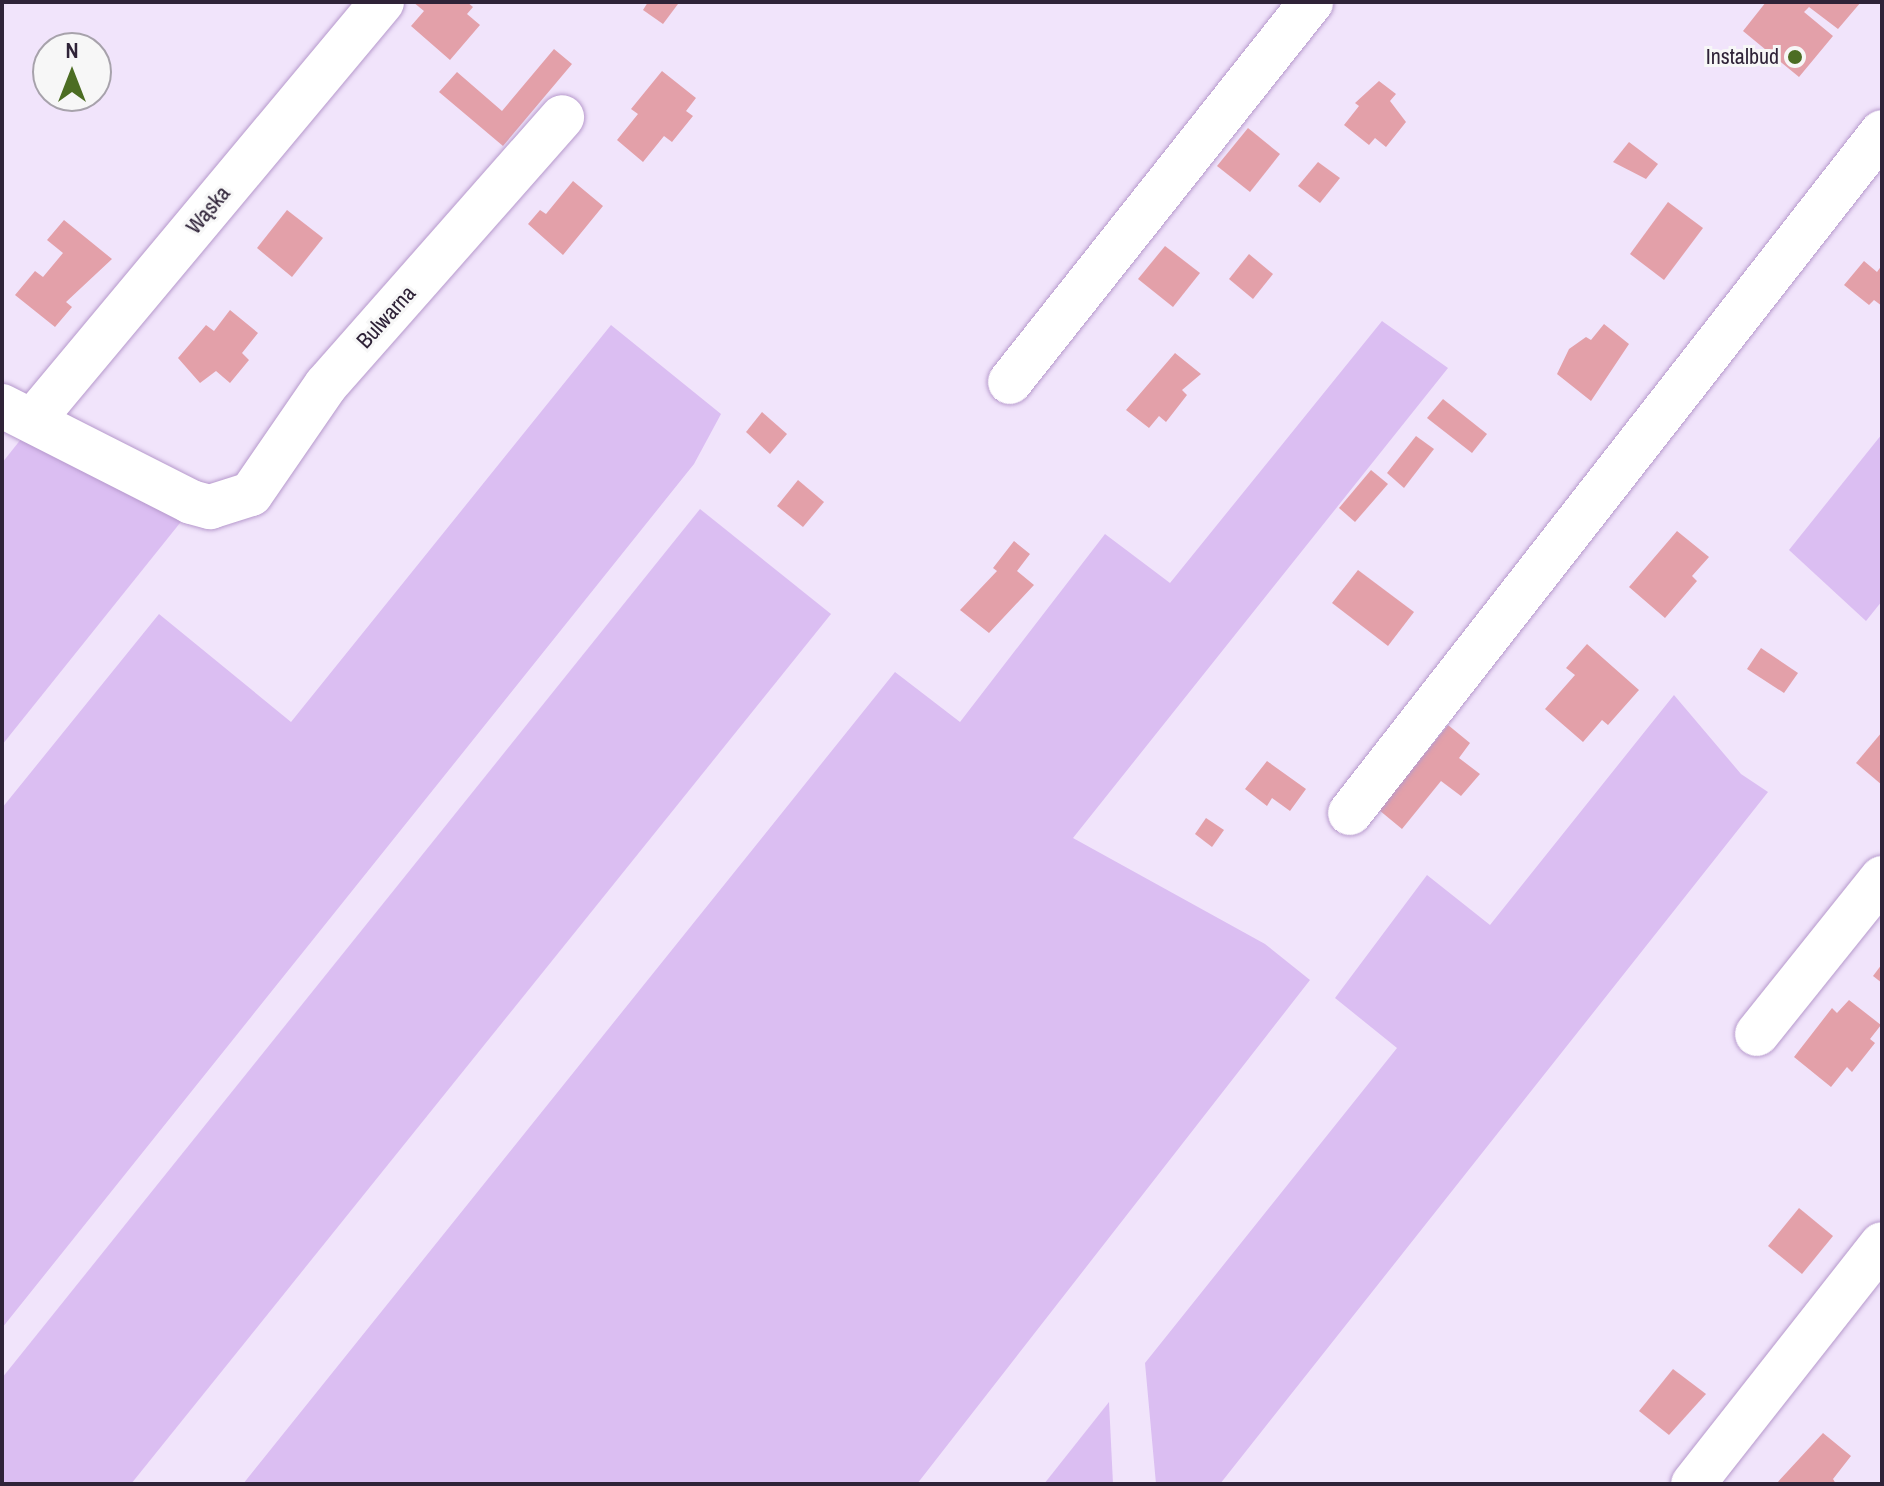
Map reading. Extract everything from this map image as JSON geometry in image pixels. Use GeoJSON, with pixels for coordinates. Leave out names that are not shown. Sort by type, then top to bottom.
{"type":"FeatureCollection","features":[{"type":"Feature","properties":{"kind":"street","name":"Wąska"},"geometry":{"type":"LineString","coordinates":[[18,412],[382,2]]}},
{"type":"Feature","properties":{"kind":"street"},"geometry":{"type":"LineString","coordinates":[[1010,382],[1311,2]]}},
{"type":"Feature","properties":{"kind":"street","name":"Bulwarna"},"geometry":{"type":"LineString","coordinates":[[18,412],[147,480],[210,507],[251,494],[265,478],[326,385],[562,117]]}},
{"type":"Feature","properties":{"kind":"street"},"geometry":{"type":"LineString","coordinates":[[1350,813],[1882,132]]}},
{"type":"Feature","properties":{"kind":"street"},"geometry":{"type":"LineString","coordinates":[[1757,1034],[1882,878]]}},
{"type":"Feature","properties":{"kind":"street"},"geometry":{"type":"LineString","coordinates":[[1693,1484],[1882,1244]]}},
{"type":"Feature","properties":{"kind":"shaded area"},"geometry":{"type":"Polygon","coordinates":[[[1382,321],[1448,368],[1073,838],[1265,944],[1310,980],[917,1484],[243,1484],[895,672],[960,722],[1105,534],[1170,583],[1382,321]]]}},
{"type":"Feature","properties":{"kind":"shaded area"},"geometry":{"type":"Polygon","coordinates":[[[611,325],[721,414],[694,464],[2,1328],[2,808],[159,614],[291,722],[611,325]]]}},
{"type":"Feature","properties":{"kind":"shaded area"},"geometry":{"type":"Polygon","coordinates":[[[29,429],[188,513],[2,745],[2,463],[29,429]]]}},
{"type":"Feature","properties":{"kind":"shaded area"},"geometry":{"type":"Polygon","coordinates":[[[1882,434],[1882,601],[1866,621],[1789,550],[1882,434]]]}},
{"type":"Feature","properties":{"kind":"shaded area"},"geometry":{"type":"Polygon","coordinates":[[[700,509],[831,614],[131,1484],[2,1484],[2,1378],[700,509]]]}},
{"type":"Feature","properties":{"kind":"shaded area"},"geometry":{"type":"Polygon","coordinates":[[[1674,695],[1741,774],[1768,792],[1220,1484],[1156,1484],[1145,1363],[1397,1048],[1335,998],[1427,875],[1490,925],[1674,695]]]}},
{"type":"Feature","properties":{"kind":"shaded area"},"geometry":{"type":"Polygon","coordinates":[[[1109,1402],[1113,1484],[1044,1484],[1109,1402]]]}},
{"type":"Feature","properties":{"kind":"building"},"geometry":{"type":"Polygon","coordinates":[[[413,2],[467,2],[473,7],[467,14],[480,25],[450,60],[411,26],[424,11],[413,2]]]}},
{"type":"Feature","properties":{"kind":"building"},"geometry":{"type":"Polygon","coordinates":[[[648,2],[678,4],[663,24],[643,10],[648,2]]]}},
{"type":"Feature","properties":{"kind":"building","name":"Instalbud"},"geometry":{"type":"Polygon","coordinates":[[[1766,2],[1861,2],[1838,29],[1809,7],[1804,12],[1833,36],[1799,77],[1743,31],[1766,2]]]}},
{"type":"Feature","properties":{"kind":"building"},"geometry":{"type":"Polygon","coordinates":[[[554,49],[572,64],[503,146],[439,92],[457,72],[502,111],[554,49]]]}},
{"type":"Feature","properties":{"kind":"building"},"geometry":{"type":"Polygon","coordinates":[[[662,71],[696,98],[686,111],[693,116],[672,142],[664,136],[643,162],[617,140],[638,114],[631,109],[662,71]]]}},
{"type":"Feature","properties":{"kind":"building"},"geometry":{"type":"Polygon","coordinates":[[[1379,81],[1396,94],[1390,101],[1406,122],[1386,147],[1375,138],[1369,145],[1344,125],[1359,106],[1355,103],[1379,81]]]}},
{"type":"Feature","properties":{"kind":"building"},"geometry":{"type":"Polygon","coordinates":[[[1248,128],[1280,154],[1250,192],[1217,166],[1248,128]]]}},
{"type":"Feature","properties":{"kind":"building"},"geometry":{"type":"Polygon","coordinates":[[[1629,142],[1658,164],[1646,179],[1613,162],[1629,142]]]}},
{"type":"Feature","properties":{"kind":"building"},"geometry":{"type":"Polygon","coordinates":[[[1318,162],[1340,178],[1320,203],[1298,186],[1318,162]]]}},
{"type":"Feature","properties":{"kind":"building"},"geometry":{"type":"Polygon","coordinates":[[[573,181],[603,206],[563,255],[528,224],[540,210],[546,214],[573,181]]]}},
{"type":"Feature","properties":{"kind":"building"},"geometry":{"type":"Polygon","coordinates":[[[1668,202],[1703,228],[1664,280],[1630,254],[1668,202]]]}},
{"type":"Feature","properties":{"kind":"building"},"geometry":{"type":"Polygon","coordinates":[[[287,210],[323,238],[292,277],[257,248],[287,210]]]}},
{"type":"Feature","properties":{"kind":"building"},"geometry":{"type":"Polygon","coordinates":[[[64,220],[112,259],[66,302],[72,307],[55,327],[15,295],[35,271],[43,277],[63,253],[47,240],[64,220]]]}},
{"type":"Feature","properties":{"kind":"building"},"geometry":{"type":"Polygon","coordinates":[[[1165,246],[1200,273],[1173,307],[1138,279],[1165,246]]]}},
{"type":"Feature","properties":{"kind":"building"},"geometry":{"type":"Polygon","coordinates":[[[1249,254],[1273,274],[1253,299],[1229,279],[1249,254]]]}},
{"type":"Feature","properties":{"kind":"building"},"geometry":{"type":"Polygon","coordinates":[[[1864,261],[1877,272],[1882,265],[1882,306],[1874,300],[1869,305],[1844,285],[1864,261]]]}},
{"type":"Feature","properties":{"kind":"building"},"geometry":{"type":"Polygon","coordinates":[[[230,310],[258,333],[242,353],[249,360],[230,383],[216,371],[200,383],[178,358],[206,325],[214,331],[230,310]]]}},
{"type":"Feature","properties":{"kind":"building"},"geometry":{"type":"Polygon","coordinates":[[[1604,324],[1629,344],[1591,401],[1557,374],[1569,349],[1586,337],[1591,340],[1604,324]]]}},
{"type":"Feature","properties":{"kind":"building"},"geometry":{"type":"Polygon","coordinates":[[[1175,353],[1201,374],[1182,390],[1187,395],[1166,422],[1159,416],[1149,428],[1126,410],[1175,353]]]}},
{"type":"Feature","properties":{"kind":"building"},"geometry":{"type":"Polygon","coordinates":[[[1443,399],[1487,434],[1472,453],[1427,418],[1443,399]]]}},
{"type":"Feature","properties":{"kind":"building"},"geometry":{"type":"Polygon","coordinates":[[[762,412],[787,434],[770,454],[746,432],[762,412]]]}},
{"type":"Feature","properties":{"kind":"building"},"geometry":{"type":"Polygon","coordinates":[[[1416,436],[1434,449],[1404,488],[1387,473],[1416,436]]]}},
{"type":"Feature","properties":{"kind":"building"},"geometry":{"type":"Polygon","coordinates":[[[1371,470],[1388,484],[1355,522],[1339,508],[1371,470]]]}},
{"type":"Feature","properties":{"kind":"building"},"geometry":{"type":"Polygon","coordinates":[[[798,480],[824,502],[803,527],[777,506],[798,480]]]}},
{"type":"Feature","properties":{"kind":"building"},"geometry":{"type":"Polygon","coordinates":[[[1677,531],[1709,557],[1692,576],[1697,581],[1665,618],[1629,587],[1677,531]]]}},
{"type":"Feature","properties":{"kind":"building"},"geometry":{"type":"Polygon","coordinates":[[[1014,541],[1030,554],[1017,571],[1034,585],[989,633],[960,610],[997,571],[993,568],[1014,541]]]}},
{"type":"Feature","properties":{"kind":"building"},"geometry":{"type":"Polygon","coordinates":[[[1358,570],[1414,612],[1388,646],[1332,603],[1358,570]]]}},
{"type":"Feature","properties":{"kind":"building"},"geometry":{"type":"Polygon","coordinates":[[[1587,644],[1639,690],[1608,725],[1602,720],[1583,742],[1545,709],[1575,675],[1566,668],[1587,644]]]}},
{"type":"Feature","properties":{"kind":"building"},"geometry":{"type":"Polygon","coordinates":[[[1761,648],[1798,673],[1784,693],[1747,669],[1761,648]]]}},
{"type":"Feature","properties":{"kind":"building"},"geometry":{"type":"Polygon","coordinates":[[[1448,725],[1470,743],[1459,758],[1480,774],[1461,796],[1441,781],[1402,829],[1379,810],[1448,725]]]}},
{"type":"Feature","properties":{"kind":"building"},"geometry":{"type":"Polygon","coordinates":[[[1882,732],[1882,785],[1856,763],[1882,732]]]}},
{"type":"Feature","properties":{"kind":"building"},"geometry":{"type":"Polygon","coordinates":[[[1267,761],[1306,789],[1290,811],[1272,798],[1267,806],[1245,789],[1267,761]]]}},
{"type":"Feature","properties":{"kind":"building"},"geometry":{"type":"Polygon","coordinates":[[[1206,818],[1224,830],[1212,847],[1195,834],[1206,818]]]}},
{"type":"Feature","properties":{"kind":"building"},"geometry":{"type":"Polygon","coordinates":[[[1882,964],[1882,983],[1873,976],[1882,964]]]}},
{"type":"Feature","properties":{"kind":"building"},"geometry":{"type":"Polygon","coordinates":[[[1849,1000],[1881,1025],[1870,1039],[1875,1043],[1852,1072],[1847,1067],[1831,1087],[1794,1057],[1832,1008],[1837,1013],[1849,1000]]]}},
{"type":"Feature","properties":{"kind":"building"},"geometry":{"type":"Polygon","coordinates":[[[1799,1208],[1833,1236],[1802,1274],[1768,1246],[1799,1208]]]}},
{"type":"Feature","properties":{"kind":"building"},"geometry":{"type":"Polygon","coordinates":[[[1673,1369],[1706,1394],[1669,1435],[1639,1411],[1673,1369]]]}},
{"type":"Feature","properties":{"kind":"building"},"geometry":{"type":"Polygon","coordinates":[[[1823,1433],[1851,1456],[1833,1479],[1836,1484],[1776,1484],[1823,1433]]]}},
{"type":"Feature","properties":{"kind":"place","name":"Instalbud"},"geometry":{"type":"Point","coordinates":[1795,57]}}]}
